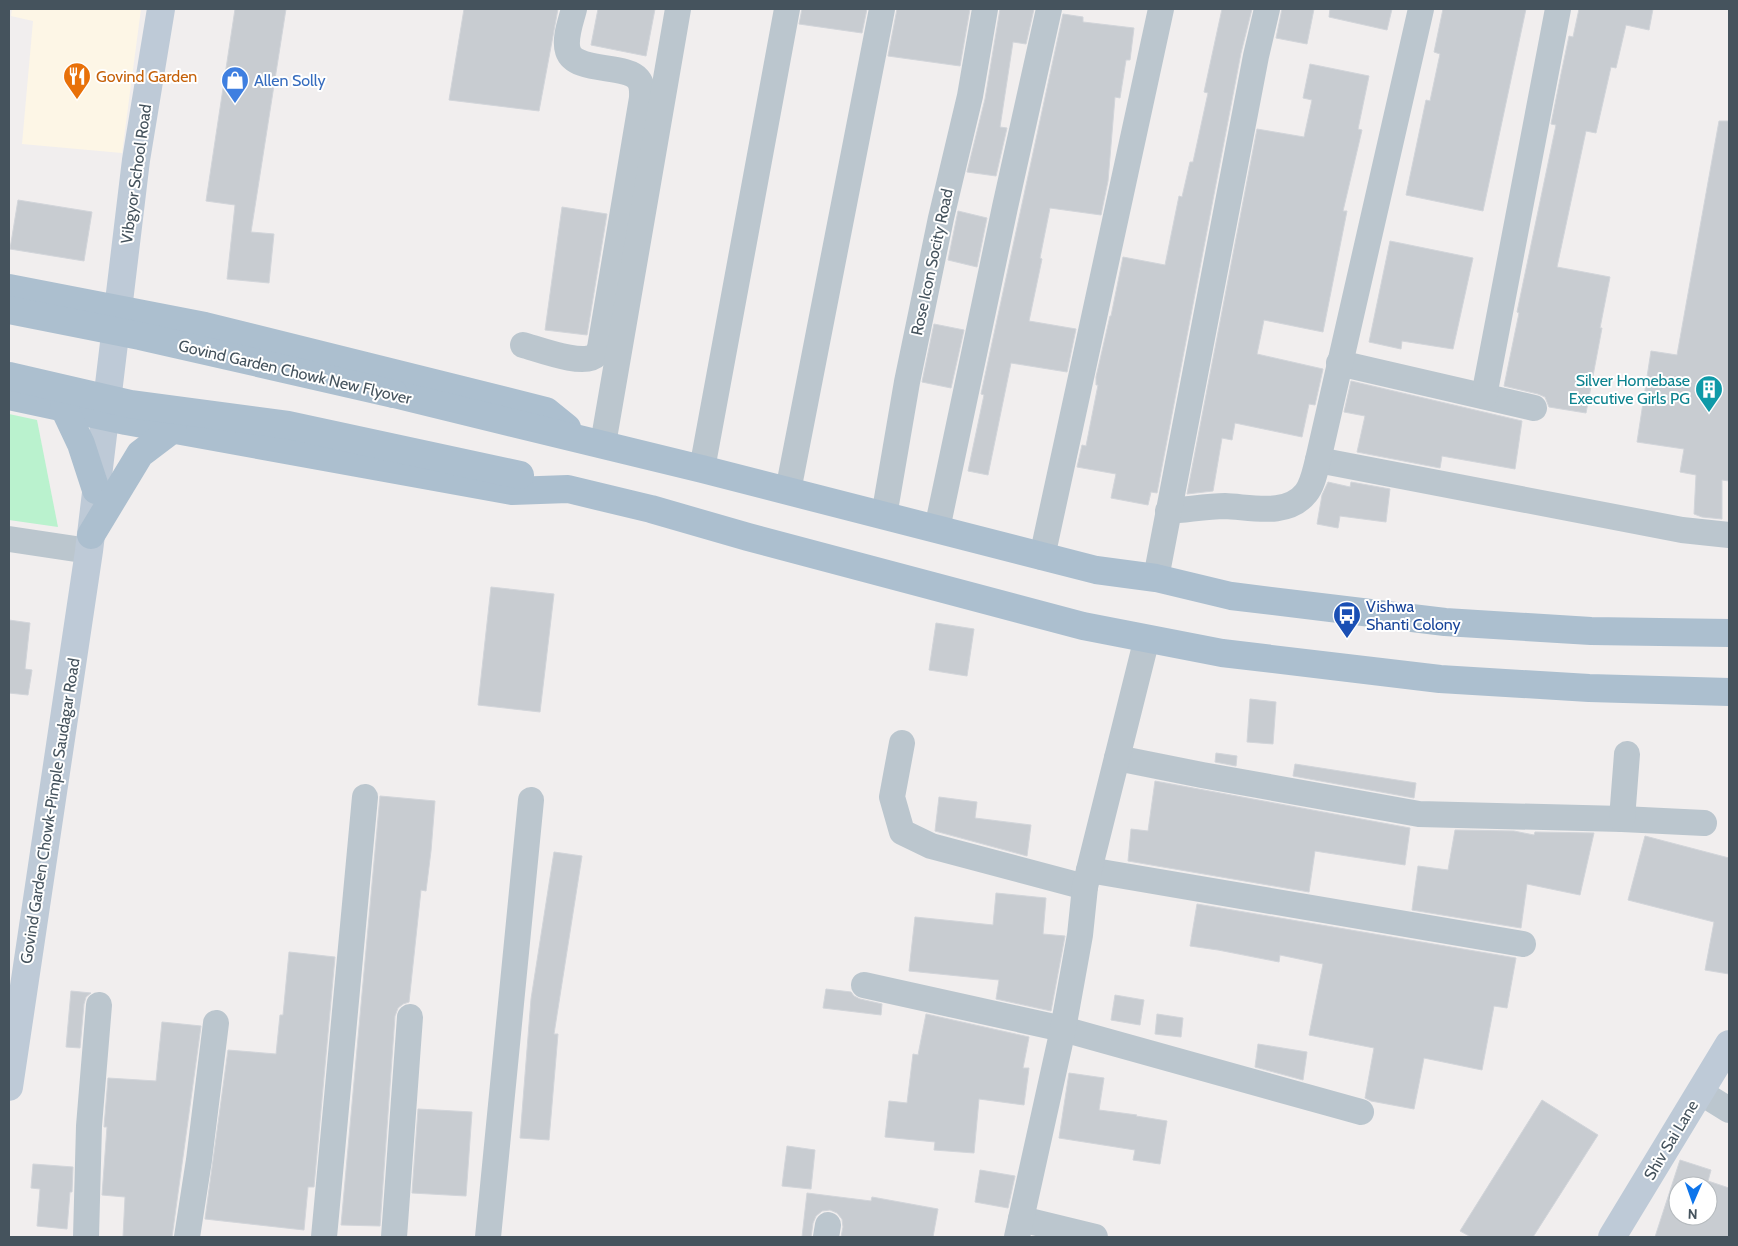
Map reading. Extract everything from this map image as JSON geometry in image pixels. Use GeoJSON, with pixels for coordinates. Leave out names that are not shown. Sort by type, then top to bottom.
{"type":"FeatureCollection","features":[{"type":"Feature","properties":{"kind":"main road","name":"Vibgyor School Road"},"geometry":{"type":"LineString","coordinates":[[104,416],[136,160],[161,9]]}},
{"type":"Feature","properties":{"kind":"main road"},"geometry":{"type":"LineString","coordinates":[[9,288],[205,326],[546,411],[591,442]]}},
{"type":"Feature","properties":{"kind":"main road","name":"Govind Garden Chowk New Flyover"},"geometry":{"type":"LineString","coordinates":[[9,310],[140,336],[394,394],[702,469],[1042,557],[1096,570],[1156,578],[1231,596],[1445,622],[1591,631],[1729,633]]}},
{"type":"Feature","properties":{"kind":"main road"},"geometry":{"type":"LineString","coordinates":[[9,376],[130,404],[288,425],[520,475],[1083,626],[1222,653],[1440,679],[1589,688],[1729,692]]}},
{"type":"Feature","properties":{"kind":"main road"},"geometry":{"type":"LineString","coordinates":[[9,396],[104,416],[512,491],[568,489]]}},
{"type":"Feature","properties":{"kind":"main road"},"geometry":{"type":"LineString","coordinates":[[64,408],[81,444],[96,490]]}},
{"type":"Feature","properties":{"kind":"main road","name":"Govind Garden Chowk-Pimple Saudagar Road"},"geometry":{"type":"LineString","coordinates":[[9,1087],[90,543],[104,416]]}},
{"type":"Feature","properties":{"kind":"main road"},"geometry":{"type":"LineString","coordinates":[[90,543],[140,454],[174,429]]}},
{"type":"Feature","properties":{"kind":"main road","name":"Shiv Sai Lane"},"geometry":{"type":"LineString","coordinates":[[1612,1237],[1729,1044]]}},
{"type":"Feature","properties":{"kind":"street"},"geometry":{"type":"LineString","coordinates":[[523,345],[582,360],[587,360],[596,355],[600,348],[642,98],[642,87],[638,78],[629,74],[576,62],[568,52],[568,40],[574,9]]}},
{"type":"Feature","properties":{"kind":"street"},"geometry":{"type":"LineString","coordinates":[[591,442],[678,9]]}},
{"type":"Feature","properties":{"kind":"street"},"geometry":{"type":"LineString","coordinates":[[702,469],[787,9]]}},
{"type":"Feature","properties":{"kind":"street"},"geometry":{"type":"LineString","coordinates":[[788,491],[882,9]]}},
{"type":"Feature","properties":{"kind":"street","name":"Rose Icon Socity Road"},"geometry":{"type":"LineString","coordinates":[[884,516],[911,363],[941,218],[970,96],[985,9]]}},
{"type":"Feature","properties":{"kind":"street"},"geometry":{"type":"LineString","coordinates":[[937,529],[1049,9]]}},
{"type":"Feature","properties":{"kind":"street"},"geometry":{"type":"LineString","coordinates":[[1042,557],[1161,9]]}},
{"type":"Feature","properties":{"kind":"street"},"geometry":{"type":"LineString","coordinates":[[1156,578],[1256,56],[1267,9]]}},
{"type":"Feature","properties":{"kind":"street"},"geometry":{"type":"LineString","coordinates":[[1168,511],[1189,510],[1203,506],[1268,509],[1289,506],[1306,493],[1318,460],[1421,9]]}},
{"type":"Feature","properties":{"kind":"street"},"geometry":{"type":"LineString","coordinates":[[1484,396],[1558,9]]}},
{"type":"Feature","properties":{"kind":"street"},"geometry":{"type":"LineString","coordinates":[[1339,363],[1534,408]]}},
{"type":"Feature","properties":{"kind":"street"},"geometry":{"type":"LineString","coordinates":[[1318,460],[1682,530],[1729,536]]}},
{"type":"Feature","properties":{"kind":"street"},"geometry":{"type":"LineString","coordinates":[[9,539],[90,543]]}},
{"type":"Feature","properties":{"kind":"street"},"geometry":{"type":"LineString","coordinates":[[1095,1237],[1019,1228],[1063,1029],[1080,935],[1087,878],[1147,638]]}},
{"type":"Feature","properties":{"kind":"street"},"geometry":{"type":"LineString","coordinates":[[902,744],[892,797],[902,832],[930,846],[1087,878],[1523,944]]}},
{"type":"Feature","properties":{"kind":"street"},"geometry":{"type":"LineString","coordinates":[[1622,819],[1627,754]]}},
{"type":"Feature","properties":{"kind":"street"},"geometry":{"type":"LineString","coordinates":[[1117,758],[1202,776],[1419,814],[1704,823]]}},
{"type":"Feature","properties":{"kind":"street"},"geometry":{"type":"LineString","coordinates":[[324,1237],[366,797]]}},
{"type":"Feature","properties":{"kind":"street"},"geometry":{"type":"LineString","coordinates":[[488,1237],[531,800]]}},
{"type":"Feature","properties":{"kind":"street"},"geometry":{"type":"LineString","coordinates":[[864,985],[1063,1029],[1361,1112]]}},
{"type":"Feature","properties":{"kind":"street"},"geometry":{"type":"LineString","coordinates":[[86,1237],[90,1126],[99,1005]]}},
{"type":"Feature","properties":{"kind":"street"},"geometry":{"type":"LineString","coordinates":[[394,1237],[410,1016]]}},
{"type":"Feature","properties":{"kind":"street"},"geometry":{"type":"LineString","coordinates":[[187,1237],[216,1023]]}},
{"type":"Feature","properties":{"kind":"street"},"geometry":{"type":"LineString","coordinates":[[1700,1092],[1729,1110]]}},
{"type":"Feature","properties":{"kind":"shaded area","name":"Govind Garden"},"geometry":{"type":"Polygon","coordinates":[[[12,9],[141,9],[122,153],[22,144],[33,21],[11,16],[12,9]]]}},
{"type":"Feature","properties":{"kind":"green space"},"geometry":{"type":"Polygon","coordinates":[[[9,414],[37,420],[58,527],[9,520],[9,414]]]}},
{"type":"Feature","properties":{"kind":"building"},"geometry":{"type":"Polygon","coordinates":[[[235,9],[286,9],[251,232],[274,234],[269,283],[227,279],[235,205],[206,201],[235,9]]]}},
{"type":"Feature","properties":{"kind":"building"},"geometry":{"type":"Polygon","coordinates":[[[464,9],[558,9],[539,111],[449,100],[464,9]]]}},
{"type":"Feature","properties":{"kind":"building"},"geometry":{"type":"Polygon","coordinates":[[[598,9],[655,9],[646,56],[591,45],[598,9]]]}},
{"type":"Feature","properties":{"kind":"building"},"geometry":{"type":"Polygon","coordinates":[[[802,9],[867,9],[862,33],[799,24],[802,9]]]}},
{"type":"Feature","properties":{"kind":"building"},"geometry":{"type":"Polygon","coordinates":[[[897,9],[970,9],[960,66],[888,56],[897,9]]]}},
{"type":"Feature","properties":{"kind":"building"},"geometry":{"type":"Polygon","coordinates":[[[1000,9],[1034,9],[1026,44],[1013,42],[1000,127],[1007,128],[996,176],[967,172],[985,99],[1000,9]]]}},
{"type":"Feature","properties":{"kind":"building"},"geometry":{"type":"Polygon","coordinates":[[[1222,9],[1252,9],[1241,53],[1157,493],[1151,492],[1148,505],[1111,498],[1116,474],[1077,467],[1082,445],[1086,446],[1098,385],[1096,385],[1096,377],[1123,257],[1165,265],[1179,196],[1182,197],[1190,162],[1193,162],[1208,93],[1204,92],[1222,9]]]}},
{"type":"Feature","properties":{"kind":"building"},"geometry":{"type":"Polygon","coordinates":[[[1282,9],[1314,9],[1307,44],[1276,38],[1282,9]]]}},
{"type":"Feature","properties":{"kind":"building"},"geometry":{"type":"Polygon","coordinates":[[[1330,9],[1392,9],[1387,30],[1329,17],[1330,9]]]}},
{"type":"Feature","properties":{"kind":"building"},"geometry":{"type":"Polygon","coordinates":[[[1443,9],[1526,9],[1483,211],[1406,195],[1426,100],[1430,101],[1440,54],[1434,52],[1443,9]]]}},
{"type":"Feature","properties":{"kind":"building"},"geometry":{"type":"Polygon","coordinates":[[[1579,9],[1653,9],[1649,30],[1626,25],[1616,68],[1611,67],[1596,133],[1586,131],[1557,267],[1610,277],[1586,413],[1549,407],[1545,397],[1504,386],[1519,313],[1517,312],[1556,125],[1551,124],[1569,36],[1573,37],[1579,9]]]}},
{"type":"Feature","properties":{"kind":"building"},"geometry":{"type":"Polygon","coordinates":[[[1063,14],[1083,17],[1083,22],[1134,28],[1130,60],[1126,60],[1120,98],[1115,97],[1108,181],[1101,215],[1050,208],[1029,321],[1076,329],[1067,372],[1011,363],[988,475],[968,471],[984,395],[981,394],[1063,14]]]}},
{"type":"Feature","properties":{"kind":"building"},"geometry":{"type":"Polygon","coordinates":[[[1310,64],[1369,76],[1358,129],[1362,130],[1343,211],[1347,211],[1323,332],[1264,320],[1257,354],[1323,369],[1315,405],[1309,404],[1302,437],[1235,423],[1232,440],[1222,438],[1213,491],[1187,494],[1257,129],[1304,137],[1312,100],[1303,98],[1310,64]]]}},
{"type":"Feature","properties":{"kind":"building"},"geometry":{"type":"Polygon","coordinates":[[[1719,121],[1729,121],[1729,481],[1722,480],[1722,519],[1702,517],[1694,514],[1696,475],[1680,472],[1684,449],[1637,442],[1651,351],[1677,355],[1719,121]]]}},
{"type":"Feature","properties":{"kind":"building"},"geometry":{"type":"Polygon","coordinates":[[[18,200],[92,212],[84,261],[10,249],[18,200]]]}},
{"type":"Feature","properties":{"kind":"building"},"geometry":{"type":"Polygon","coordinates":[[[562,207],[607,214],[587,335],[545,330],[562,207]]]}},
{"type":"Feature","properties":{"kind":"building"},"geometry":{"type":"Polygon","coordinates":[[[958,211],[987,218],[977,267],[948,260],[958,211]]]}},
{"type":"Feature","properties":{"kind":"building"},"geometry":{"type":"Polygon","coordinates":[[[1390,241],[1473,258],[1453,349],[1402,341],[1401,349],[1369,342],[1390,241]]]}},
{"type":"Feature","properties":{"kind":"building"},"geometry":{"type":"Polygon","coordinates":[[[934,324],[964,330],[951,388],[922,382],[934,324]]]}},
{"type":"Feature","properties":{"kind":"building"},"geometry":{"type":"Polygon","coordinates":[[[1351,381],[1522,421],[1515,469],[1442,456],[1440,468],[1357,452],[1365,416],[1344,412],[1351,381]]]}},
{"type":"Feature","properties":{"kind":"building"},"geometry":{"type":"Polygon","coordinates":[[[1328,482],[1350,487],[1351,482],[1390,489],[1386,522],[1340,516],[1338,528],[1317,524],[1322,495],[1328,482]]]}},
{"type":"Feature","properties":{"kind":"building"},"geometry":{"type":"Polygon","coordinates":[[[491,587],[554,594],[540,712],[478,705],[491,587]]]}},
{"type":"Feature","properties":{"kind":"building"},"geometry":{"type":"Polygon","coordinates":[[[9,620],[30,623],[25,669],[32,670],[28,695],[9,693],[9,620]]]}},
{"type":"Feature","properties":{"kind":"building"},"geometry":{"type":"Polygon","coordinates":[[[936,623],[974,629],[967,676],[929,670],[936,623]]]}},
{"type":"Feature","properties":{"kind":"building"},"geometry":{"type":"Polygon","coordinates":[[[1250,699],[1276,702],[1273,744],[1247,742],[1250,699]]]}},
{"type":"Feature","properties":{"kind":"building"},"geometry":{"type":"Polygon","coordinates":[[[1216,753],[1237,756],[1236,766],[1215,762],[1216,753]]]}},
{"type":"Feature","properties":{"kind":"building"},"geometry":{"type":"Polygon","coordinates":[[[1295,764],[1416,783],[1414,798],[1293,776],[1295,764]]]}},
{"type":"Feature","properties":{"kind":"building"},"geometry":{"type":"Polygon","coordinates":[[[1155,781],[1410,828],[1405,865],[1315,851],[1309,892],[1128,861],[1131,829],[1148,831],[1155,781]]]}},
{"type":"Feature","properties":{"kind":"building"},"geometry":{"type":"Polygon","coordinates":[[[380,796],[435,801],[431,851],[426,891],[421,890],[409,1002],[398,1008],[395,1016],[380,1226],[341,1225],[380,796]]]}},
{"type":"Feature","properties":{"kind":"building"},"geometry":{"type":"Polygon","coordinates":[[[939,797],[977,802],[975,818],[1031,825],[1027,856],[935,831],[939,797]]]}},
{"type":"Feature","properties":{"kind":"building"},"geometry":{"type":"Polygon","coordinates":[[[1455,830],[1514,831],[1534,835],[1535,832],[1594,833],[1580,895],[1527,884],[1521,928],[1412,910],[1418,866],[1448,870],[1455,830]]]}},
{"type":"Feature","properties":{"kind":"building"},"geometry":{"type":"Polygon","coordinates":[[[1645,836],[1729,858],[1729,974],[1705,970],[1714,922],[1628,900],[1645,836]]]}},
{"type":"Feature","properties":{"kind":"building"},"geometry":{"type":"Polygon","coordinates":[[[554,852],[582,856],[554,1034],[558,1034],[549,1140],[520,1138],[531,999],[554,852]]]}},
{"type":"Feature","properties":{"kind":"building"},"geometry":{"type":"Polygon","coordinates":[[[996,893],[1046,898],[1043,934],[1065,936],[1051,1011],[996,999],[999,980],[909,971],[915,917],[993,925],[996,893]]]}},
{"type":"Feature","properties":{"kind":"building"},"geometry":{"type":"Polygon","coordinates":[[[1197,904],[1516,958],[1507,1008],[1494,1006],[1482,1070],[1424,1058],[1414,1109],[1371,1101],[1365,1098],[1374,1048],[1309,1035],[1323,964],[1280,955],[1279,962],[1190,946],[1197,904]]]}},
{"type":"Feature","properties":{"kind":"building"},"geometry":{"type":"Polygon","coordinates":[[[289,952],[335,957],[314,1187],[308,1187],[304,1230],[205,1219],[228,1050],[276,1054],[280,1015],[283,1015],[289,952]]]}},
{"type":"Feature","properties":{"kind":"building"},"geometry":{"type":"Polygon","coordinates":[[[826,989],[851,992],[860,999],[882,1004],[881,1015],[823,1008],[826,989]]]}},
{"type":"Feature","properties":{"kind":"building"},"geometry":{"type":"Polygon","coordinates":[[[71,991],[91,993],[86,997],[84,1004],[80,1048],[66,1047],[71,991]]]}},
{"type":"Feature","properties":{"kind":"building"},"geometry":{"type":"Polygon","coordinates":[[[1115,995],[1144,1000],[1140,1025],[1111,1020],[1115,995]]]}},
{"type":"Feature","properties":{"kind":"building"},"geometry":{"type":"Polygon","coordinates":[[[926,1014],[1029,1037],[1023,1068],[1029,1068],[1024,1105],[979,1099],[974,1153],[934,1150],[935,1142],[885,1137],[889,1101],[907,1103],[913,1054],[918,1055],[926,1014]]]}},
{"type":"Feature","properties":{"kind":"building"},"geometry":{"type":"Polygon","coordinates":[[[1157,1014],[1183,1018],[1181,1037],[1155,1034],[1157,1014]]]}},
{"type":"Feature","properties":{"kind":"building"},"geometry":{"type":"Polygon","coordinates":[[[162,1022],[201,1026],[172,1237],[123,1237],[125,1197],[102,1195],[107,1127],[104,1127],[108,1078],[156,1081],[162,1022]]]}},
{"type":"Feature","properties":{"kind":"building"},"geometry":{"type":"Polygon","coordinates":[[[1258,1044],[1307,1052],[1303,1080],[1255,1067],[1258,1044]]]}},
{"type":"Feature","properties":{"kind":"building"},"geometry":{"type":"Polygon","coordinates":[[[1069,1073],[1104,1078],[1099,1110],[1167,1121],[1160,1164],[1133,1160],[1135,1150],[1059,1138],[1069,1073]]]}},
{"type":"Feature","properties":{"kind":"building"},"geometry":{"type":"Polygon","coordinates":[[[1542,1100],[1598,1135],[1533,1237],[1471,1237],[1460,1231],[1542,1100]]]}},
{"type":"Feature","properties":{"kind":"building"},"geometry":{"type":"Polygon","coordinates":[[[418,1109],[472,1112],[466,1196],[412,1193],[418,1109]]]}},
{"type":"Feature","properties":{"kind":"building"},"geometry":{"type":"Polygon","coordinates":[[[787,1146],[815,1150],[811,1189],[782,1186],[787,1146]]]}},
{"type":"Feature","properties":{"kind":"building"},"geometry":{"type":"Polygon","coordinates":[[[1680,1160],[1711,1170],[1709,1176],[1675,1176],[1680,1160]]]}},
{"type":"Feature","properties":{"kind":"building"},"geometry":{"type":"Polygon","coordinates":[[[33,1164],[73,1167],[67,1229],[37,1226],[40,1189],[31,1188],[33,1164]]]}},
{"type":"Feature","properties":{"kind":"building"},"geometry":{"type":"Polygon","coordinates":[[[980,1170],[1015,1176],[1008,1208],[975,1202],[980,1170]]]}},
{"type":"Feature","properties":{"kind":"building"},"geometry":{"type":"Polygon","coordinates":[[[1718,1184],[1729,1188],[1729,1237],[1655,1237],[1668,1197],[1668,1226],[1718,1226],[1718,1184]]]}},
{"type":"Feature","properties":{"kind":"building"},"geometry":{"type":"Polygon","coordinates":[[[807,1193],[871,1201],[872,1197],[938,1209],[933,1237],[841,1237],[842,1219],[837,1213],[830,1210],[822,1211],[816,1216],[811,1237],[802,1237],[807,1193]]]}},
{"type":"Feature","properties":{"kind":"place","name":"Govind Garden"},"geometry":{"type":"Point","coordinates":[77,100]}},
{"type":"Feature","properties":{"kind":"place","name":"Allen Solly"},"geometry":{"type":"Point","coordinates":[235,104]}},
{"type":"Feature","properties":{"kind":"place","name":"Silver Homebase Executive Girls PG"},"geometry":{"type":"Point","coordinates":[1709,413]}},
{"type":"Feature","properties":{"kind":"place","name":"Vishwa Shanti Colony"},"geometry":{"type":"Point","coordinates":[1347,639]}}]}
